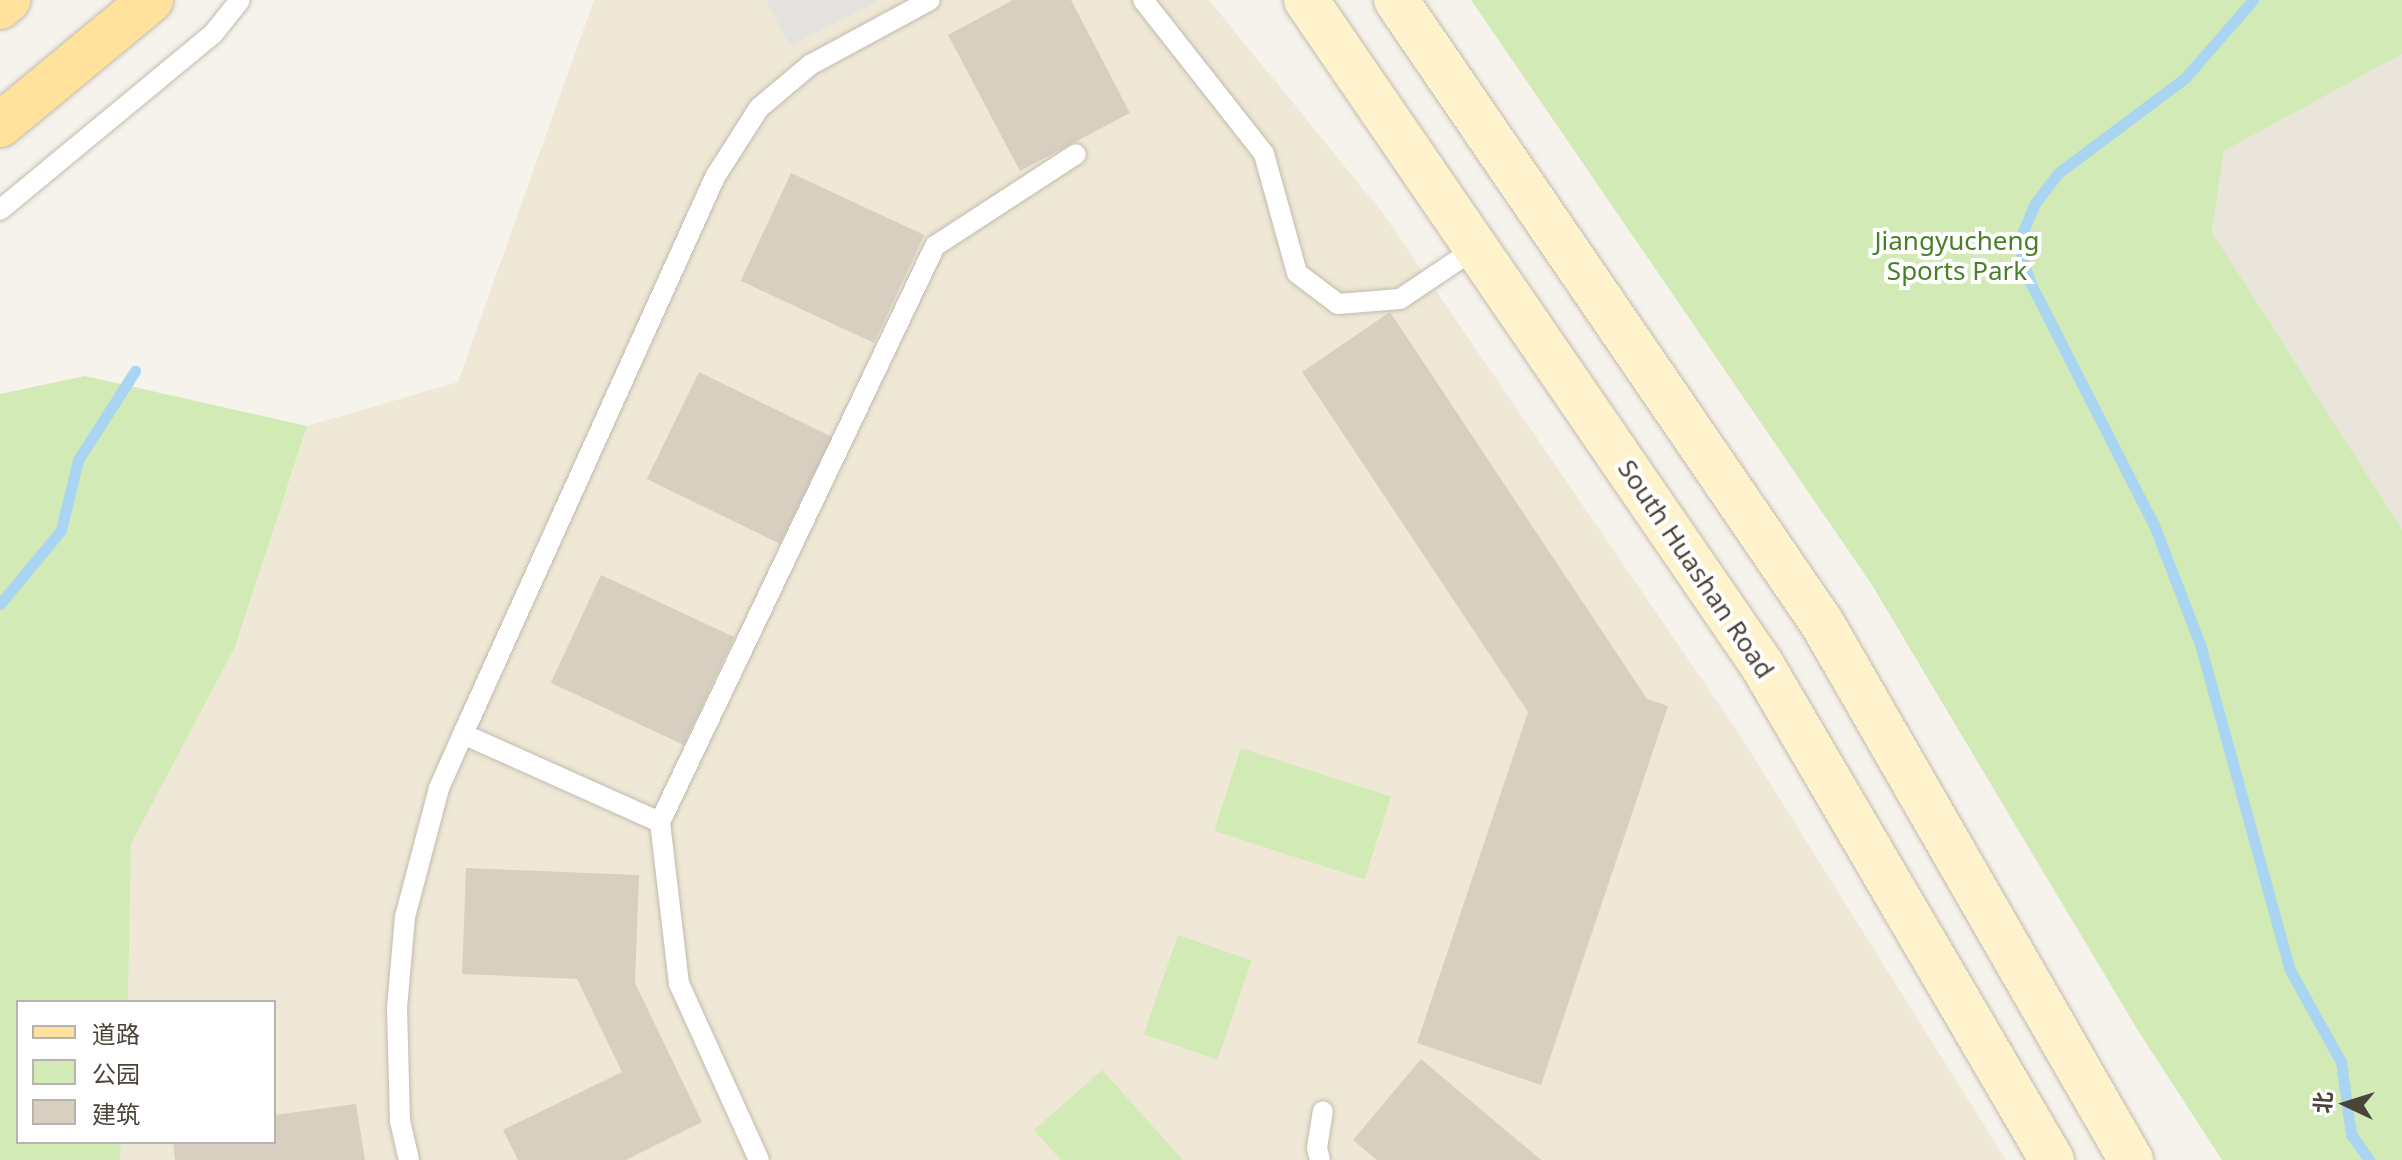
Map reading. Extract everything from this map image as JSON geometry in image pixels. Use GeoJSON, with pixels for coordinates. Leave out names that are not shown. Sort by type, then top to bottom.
{"type":"FeatureCollection","features":[{"type":"Feature","properties":{"kind":"main road"},"geometry":{"type":"LineString","coordinates":[[0,7],[8,0]]}},
{"type":"Feature","properties":{"kind":"main road"},"geometry":{"type":"LineString","coordinates":[[0,125],[151,0]]}},
{"type":"Feature","properties":{"kind":"main road","name":"South Huashan Road"},"geometry":{"type":"LineString","coordinates":[[1306,0],[1479,246],[1762,665],[2052,1160]]}},
{"type":"Feature","properties":{"kind":"main road"},"geometry":{"type":"LineString","coordinates":[[1396,0],[1822,623],[2131,1160]]}},
{"type":"Feature","properties":{"kind":"lane"},"geometry":{"type":"LineString","coordinates":[[0,210],[213,34],[240,0]]}},
{"type":"Feature","properties":{"kind":"lane"},"geometry":{"type":"LineString","coordinates":[[409,1160],[400,1122],[397,1008],[405,917],[439,788],[463,734],[715,177],[759,108],[810,65],[930,0]]}},
{"type":"Feature","properties":{"kind":"lane"},"geometry":{"type":"LineString","coordinates":[[1143,0],[1264,154],[1297,273],[1338,304],[1400,299],[1479,246]]}},
{"type":"Feature","properties":{"kind":"lane"},"geometry":{"type":"LineString","coordinates":[[759,1160],[679,984],[660,822],[935,246],[1076,154]]}},
{"type":"Feature","properties":{"kind":"lane"},"geometry":{"type":"LineString","coordinates":[[463,734],[660,822]]}},
{"type":"Feature","properties":{"kind":"lane"},"geometry":{"type":"LineString","coordinates":[[1320,1160],[1317,1148],[1323,1111]]}},
{"type":"Feature","properties":{"kind":"shaded area"},"geometry":{"type":"Polygon","coordinates":[[[594,0],[1209,0],[1382,212],[1736,729],[2006,1160],[120,1160],[121,1144],[276,1144],[276,1000],[128,1000],[131,844],[235,647],[307,426],[458,382],[594,0]]]}},
{"type":"Feature","properties":{"kind":"shaded area"},"geometry":{"type":"Polygon","coordinates":[[[766,0],[880,0],[790,46],[766,0]]]}},
{"type":"Feature","properties":{"kind":"shaded area"},"geometry":{"type":"Polygon","coordinates":[[[2402,54],[2402,529],[2212,232],[2224,151],[2402,54]]]}},
{"type":"Feature","properties":{"kind":"green space","name":"Jiangyucheng Sports Park"},"geometry":{"type":"Polygon","coordinates":[[[1471,0],[2402,0],[2402,54],[2224,151],[2212,232],[2402,529],[2402,1160],[2222,1160],[2137,1029],[1872,585],[1471,0]]]}},
{"type":"Feature","properties":{"kind":"green space"},"geometry":{"type":"Polygon","coordinates":[[[85,376],[307,426],[235,647],[131,844],[128,1000],[16,1000],[16,1144],[121,1144],[120,1160],[0,1160],[0,394],[85,376]]]}},
{"type":"Feature","properties":{"kind":"green space"},"geometry":{"type":"Polygon","coordinates":[[[1241,748],[1391,797],[1364,880],[1214,831],[1241,748]]]}},
{"type":"Feature","properties":{"kind":"green space"},"geometry":{"type":"Polygon","coordinates":[[[1178,935],[1252,960],[1218,1060],[1144,1034],[1178,935]]]}},
{"type":"Feature","properties":{"kind":"green space"},"geometry":{"type":"Polygon","coordinates":[[[1102,1070],[1183,1160],[1061,1160],[1034,1130],[1102,1070]]]}},
{"type":"Feature","properties":{"kind":"building"},"geometry":{"type":"Polygon","coordinates":[[[1013,0],[1071,0],[1130,113],[1020,171],[948,35],[1013,0]]]}},
{"type":"Feature","properties":{"kind":"building"},"geometry":{"type":"Polygon","coordinates":[[[791,173],[924,235],[874,343],[741,281],[791,173]]]}},
{"type":"Feature","properties":{"kind":"building"},"geometry":{"type":"Polygon","coordinates":[[[1390,312],[1647,699],[1668,706],[1541,1085],[1417,1043],[1528,712],[1302,372],[1390,312]]]}},
{"type":"Feature","properties":{"kind":"building"},"geometry":{"type":"Polygon","coordinates":[[[699,372],[832,437],[780,544],[647,479],[699,372]]]}},
{"type":"Feature","properties":{"kind":"building"},"geometry":{"type":"Polygon","coordinates":[[[601,575],[734,637],[684,745],[551,683],[601,575]]]}},
{"type":"Feature","properties":{"kind":"building"},"geometry":{"type":"Polygon","coordinates":[[[466,868],[639,875],[635,983],[702,1122],[626,1160],[518,1160],[503,1130],[622,1072],[577,979],[462,974],[466,868]]]}},
{"type":"Feature","properties":{"kind":"building"},"geometry":{"type":"Polygon","coordinates":[[[1421,1059],[1541,1160],[1377,1160],[1353,1140],[1421,1059]]]}},
{"type":"Feature","properties":{"kind":"building"},"geometry":{"type":"Polygon","coordinates":[[[356,1104],[365,1160],[175,1160],[173,1144],[276,1144],[276,1115],[356,1104]]]}},
{"type":"Feature","properties":{"kind":"waterway"},"geometry":{"type":"LineString","coordinates":[[2253,0],[2185,78],[2058,173],[2035,203],[2018,243],[2029,280],[2154,525],[2200,644],[2290,970],[2341,1062],[2351,1134],[2369,1160]]}},
{"type":"Feature","properties":{"kind":"waterway"},"geometry":{"type":"LineString","coordinates":[[0,604],[61,530],[78,460],[135,371]]}}]}
